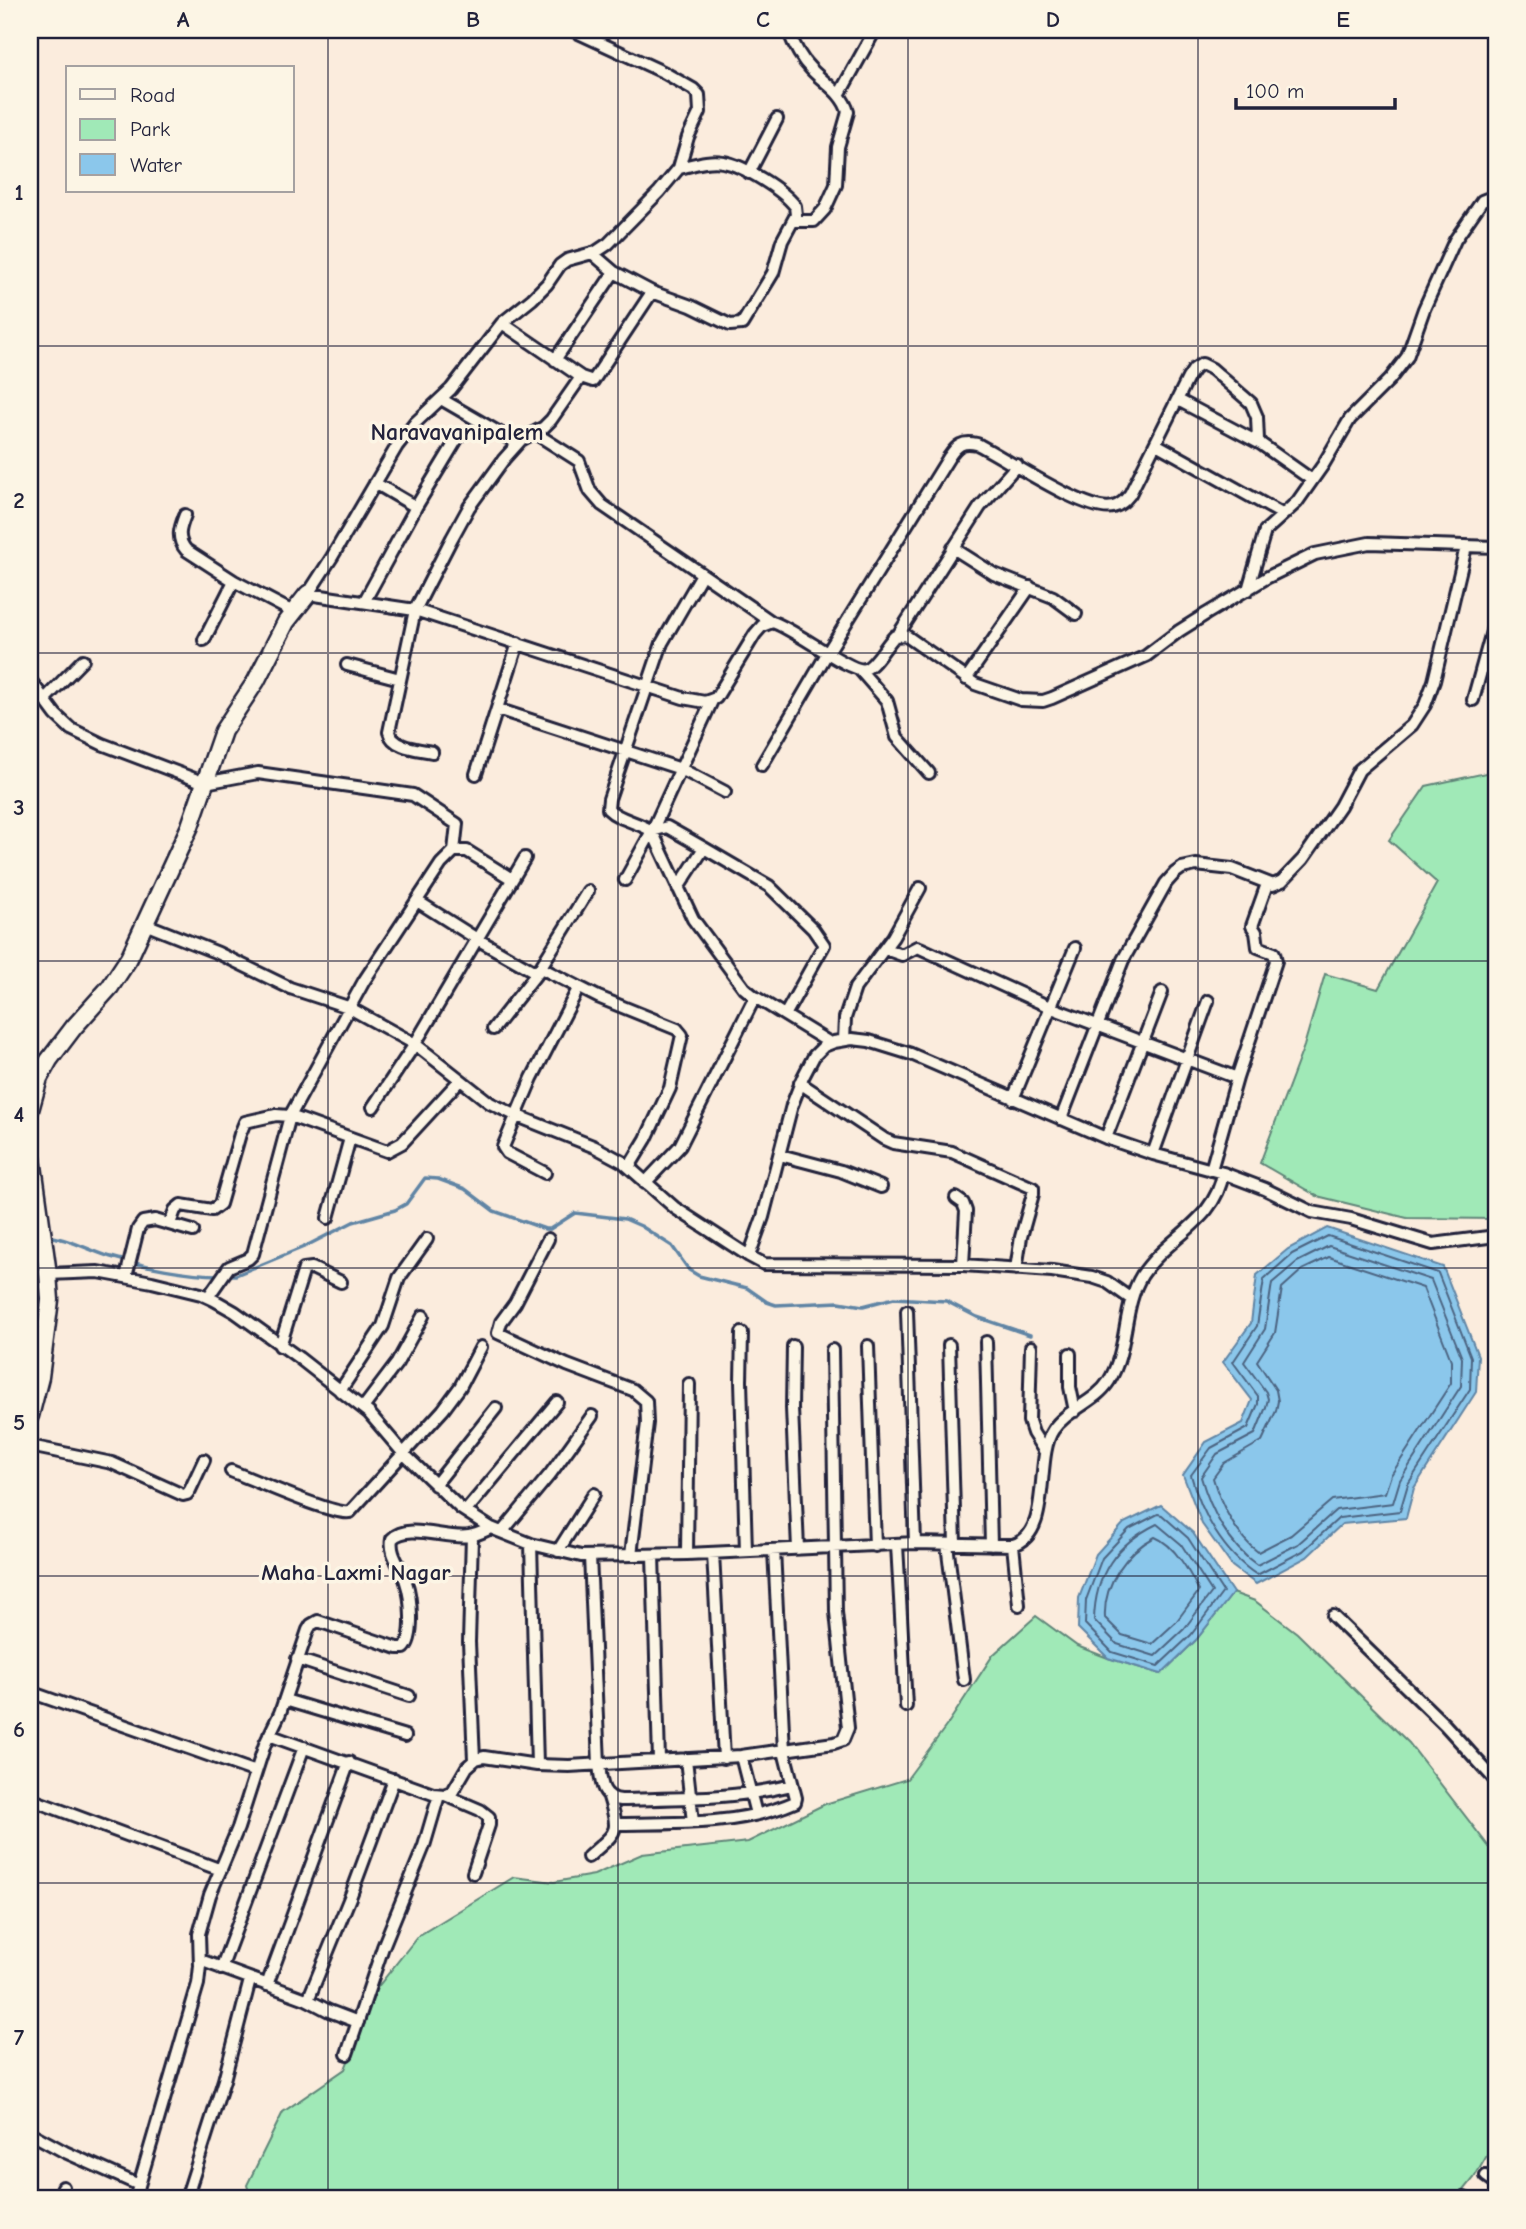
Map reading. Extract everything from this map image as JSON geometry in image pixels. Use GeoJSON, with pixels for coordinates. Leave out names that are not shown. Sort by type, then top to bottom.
{"type":"FeatureCollection","features":[{"type":"Feature","properties":{"kind":"street"},"geometry":{"type":"LineString","coordinates":[[30,1110],[39,1078],[49,1060],[110,987],[129,958],[186,836],[223,731],[256,681],[293,612],[308,594],[406,434],[469,367],[502,323],[533,299],[565,262],[592,253],[608,244],[679,168],[688,137],[700,112],[701,101],[696,91],[663,72],[572,30]]}},
{"type":"Feature","properties":{"kind":"street"},"geometry":{"type":"LineString","coordinates":[[788,30],[809,68],[839,95],[848,112],[838,147],[836,185],[825,209],[814,221],[794,221]]}},
{"type":"Feature","properties":{"kind":"street"},"geometry":{"type":"LineString","coordinates":[[839,95],[875,30]]}},
{"type":"Feature","properties":{"kind":"street"},"geometry":{"type":"LineString","coordinates":[[749,173],[777,119]]}},
{"type":"Feature","properties":{"kind":"street"},"geometry":{"type":"LineString","coordinates":[[592,253],[614,272],[652,292],[691,306],[730,325],[742,324],[773,273],[782,241],[794,221],[794,203],[770,185],[733,165],[719,161],[679,168]]}},
{"type":"Feature","properties":{"kind":"street"},"geometry":{"type":"LineString","coordinates":[[1248,590],[1265,531],[1297,502],[1350,419],[1390,379],[1407,357],[1424,309],[1455,240],[1482,201],[1496,200]]}},
{"type":"Feature","properties":{"kind":"street"},"geometry":{"type":"LineString","coordinates":[[555,360],[614,272]]}},
{"type":"Feature","properties":{"kind":"street"},"geometry":{"type":"LineString","coordinates":[[502,323],[591,382],[596,379],[652,292]]}},
{"type":"Feature","properties":{"kind":"street"},"geometry":{"type":"LineString","coordinates":[[762,765],[828,652],[956,447],[968,442],[977,444],[1069,495],[1087,503],[1111,508],[1124,502],[1130,494],[1194,369],[1202,364],[1240,391],[1251,403],[1257,417],[1257,435],[1261,444]]}},
{"type":"Feature","properties":{"kind":"street"},"geometry":{"type":"LineString","coordinates":[[432,752],[396,743],[389,736],[415,610],[469,507],[517,443],[544,426],[560,409],[581,377]]}},
{"type":"Feature","properties":{"kind":"street"},"geometry":{"type":"LineString","coordinates":[[441,399],[517,443]]}},
{"type":"Feature","properties":{"kind":"street"},"geometry":{"type":"LineString","coordinates":[[1178,400],[1261,444],[1312,480]]}},
{"type":"Feature","properties":{"kind":"street"},"geometry":{"type":"LineString","coordinates":[[535,433],[579,461],[590,491],[602,505],[772,622],[860,670],[887,701],[897,737],[929,773]]}},
{"type":"Feature","properties":{"kind":"street"},"geometry":{"type":"LineString","coordinates":[[364,602],[457,439]]}},
{"type":"Feature","properties":{"kind":"street"},"geometry":{"type":"LineString","coordinates":[[1156,444],[1282,514]]}},
{"type":"Feature","properties":{"kind":"street"},"geometry":{"type":"LineString","coordinates":[[860,670],[869,667],[889,641],[898,635],[980,507],[1017,465]]}},
{"type":"Feature","properties":{"kind":"street"},"geometry":{"type":"LineString","coordinates":[[375,483],[416,507]]}},
{"type":"Feature","properties":{"kind":"street"},"geometry":{"type":"LineString","coordinates":[[185,515],[180,527],[181,543],[234,581],[293,612]]}},
{"type":"Feature","properties":{"kind":"street"},"geometry":{"type":"LineString","coordinates":[[898,635],[909,637],[966,679],[988,690],[1021,701],[1034,702],[1052,698],[1146,656],[1178,631],[1294,563],[1315,554],[1346,546],[1383,542],[1496,547]]}},
{"type":"Feature","properties":{"kind":"street"},"geometry":{"type":"LineString","coordinates":[[1061,1119],[1123,960],[1166,883],[1175,873],[1189,866],[1232,869],[1273,885],[1282,881],[1303,859],[1340,806],[1359,770],[1403,733],[1419,715],[1434,681],[1466,547]]}},
{"type":"Feature","properties":{"kind":"street"},"geometry":{"type":"LineString","coordinates":[[953,548],[994,574],[1053,597],[1076,614]]}},
{"type":"Feature","properties":{"kind":"street"},"geometry":{"type":"LineString","coordinates":[[702,574],[662,643],[609,799],[608,809],[652,831],[693,919],[740,983],[755,997],[830,1044]]}},
{"type":"Feature","properties":{"kind":"street"},"geometry":{"type":"LineString","coordinates":[[204,640],[234,581]]}},
{"type":"Feature","properties":{"kind":"street"},"geometry":{"type":"LineString","coordinates":[[966,679],[1030,587]]}},
{"type":"Feature","properties":{"kind":"street"},"geometry":{"type":"LineString","coordinates":[[308,594],[415,610],[683,698],[700,702],[712,701]]}},
{"type":"Feature","properties":{"kind":"street"},"geometry":{"type":"LineString","coordinates":[[1473,700],[1496,617]]}},
{"type":"Feature","properties":{"kind":"street"},"geometry":{"type":"LineString","coordinates":[[625,880],[652,831],[712,701],[722,691],[755,634],[762,626],[772,622]]}},
{"type":"Feature","properties":{"kind":"street"},"geometry":{"type":"LineString","coordinates":[[476,774],[518,643]]}},
{"type":"Feature","properties":{"kind":"street"},"geometry":{"type":"LineString","coordinates":[[44,699],[83,660]]}},
{"type":"Feature","properties":{"kind":"street"},"geometry":{"type":"LineString","coordinates":[[347,665],[400,679]]}},
{"type":"Feature","properties":{"kind":"street"},"geometry":{"type":"LineString","coordinates":[[30,680],[62,722],[80,734],[205,783],[258,774],[413,795],[457,824],[454,851],[441,864],[348,1007],[289,1116],[255,1250],[251,1257],[235,1264],[223,1275],[208,1297]]}},
{"type":"Feature","properties":{"kind":"street"},"geometry":{"type":"LineString","coordinates":[[497,709],[681,769],[725,792]]}},
{"type":"Feature","properties":{"kind":"street"},"geometry":{"type":"LineString","coordinates":[[652,831],[667,827],[769,886],[813,929],[824,945],[786,1015]]}},
{"type":"Feature","properties":{"kind":"street"},"geometry":{"type":"LineString","coordinates":[[678,888],[704,848]]}},
{"type":"Feature","properties":{"kind":"street"},"geometry":{"type":"LineString","coordinates":[[454,851],[467,851],[512,879]]}},
{"type":"Feature","properties":{"kind":"street"},"geometry":{"type":"LineString","coordinates":[[373,1107],[415,1044],[525,858]]}},
{"type":"Feature","properties":{"kind":"street"},"geometry":{"type":"LineString","coordinates":[[48,1274],[98,1272],[129,1266],[152,1282],[208,1297],[235,1312],[363,1408],[435,1485],[466,1511],[491,1528],[531,1544],[590,1556],[915,1544],[1019,1544],[1029,1533],[1036,1517],[1045,1452],[1052,1430],[1093,1398],[1109,1380],[1119,1355],[1131,1299],[1137,1285],[1150,1265],[1208,1210],[1221,1186],[1217,1172],[1237,1078],[1276,961],[1274,953],[1258,947],[1256,932],[1252,926],[1267,884]]}},
{"type":"Feature","properties":{"kind":"street"},"geometry":{"type":"LineString","coordinates":[[844,1040],[845,1018],[855,988],[885,949],[920,888]]}},
{"type":"Feature","properties":{"kind":"street"},"geometry":{"type":"LineString","coordinates":[[494,1029],[539,971],[588,891]]}},
{"type":"Feature","properties":{"kind":"street"},"geometry":{"type":"LineString","coordinates":[[417,901],[477,939],[539,971],[677,1029],[682,1035],[670,1088],[646,1139],[629,1167]]}},
{"type":"Feature","properties":{"kind":"street"},"geometry":{"type":"LineString","coordinates":[[145,924],[218,953],[290,988],[348,1007],[415,1044],[490,1103],[595,1147],[629,1167],[675,1208],[764,1264],[963,1265],[1052,1271],[1092,1277],[1115,1286],[1131,1299]]}},
{"type":"Feature","properties":{"kind":"street"},"geometry":{"type":"LineString","coordinates":[[885,949],[902,955],[916,947],[920,948],[1052,1008],[1237,1078]]}},
{"type":"Feature","properties":{"kind":"street"},"geometry":{"type":"LineString","coordinates":[[1013,1099],[1075,948]]}},
{"type":"Feature","properties":{"kind":"street"},"geometry":{"type":"LineString","coordinates":[[545,1172],[504,1150],[504,1143],[515,1115],[579,987]]}},
{"type":"Feature","properties":{"kind":"street"},"geometry":{"type":"LineString","coordinates":[[1106,1138],[1162,992]]}},
{"type":"Feature","properties":{"kind":"street"},"geometry":{"type":"LineString","coordinates":[[645,1183],[683,1142],[755,997]]}},
{"type":"Feature","properties":{"kind":"street"},"geometry":{"type":"LineString","coordinates":[[1153,1154],[1208,1001]]}},
{"type":"Feature","properties":{"kind":"street"},"geometry":{"type":"LineString","coordinates":[[749,1256],[763,1217],[800,1083],[814,1056],[830,1044],[844,1040],[869,1041],[892,1047],[1106,1138],[1265,1189],[1312,1212],[1351,1219],[1426,1243],[1447,1244],[1496,1236]]}},
{"type":"Feature","properties":{"kind":"street"},"geometry":{"type":"LineString","coordinates":[[170,1224],[174,1210],[181,1205],[212,1210],[220,1204],[245,1122],[276,1115],[289,1116],[387,1151],[398,1147],[460,1080]]}},
{"type":"Feature","properties":{"kind":"street"},"geometry":{"type":"LineString","coordinates":[[800,1083],[888,1141],[952,1152],[1033,1188],[1016,1269]]}},
{"type":"Feature","properties":{"kind":"street"},"geometry":{"type":"LineString","coordinates":[[328,1218],[350,1138]]}},
{"type":"Feature","properties":{"kind":"street"},"geometry":{"type":"LineString","coordinates":[[30,1144],[38,1229],[48,1274],[50,1300],[38,1333],[40,1377],[30,1416]]}},
{"type":"Feature","properties":{"kind":"street"},"geometry":{"type":"LineString","coordinates":[[780,1155],[832,1168],[881,1187]]}},
{"type":"Feature","properties":{"kind":"street"},"geometry":{"type":"LineString","coordinates":[[956,1198],[963,1203],[966,1212],[963,1265]]}},
{"type":"Feature","properties":{"kind":"street"},"geometry":{"type":"LineString","coordinates":[[129,1266],[138,1229],[143,1222],[155,1220],[193,1231]]}},
{"type":"Feature","properties":{"kind":"street"},"geometry":{"type":"LineString","coordinates":[[340,1391],[383,1326],[399,1278],[427,1239]]}},
{"type":"Feature","properties":{"kind":"street"},"geometry":{"type":"LineString","coordinates":[[548,1239],[515,1303],[501,1322],[498,1333],[567,1365],[625,1386],[646,1401],[647,1423],[631,1555]]}},
{"type":"Feature","properties":{"kind":"street"},"geometry":{"type":"LineString","coordinates":[[280,1346],[304,1269],[312,1268],[341,1282]]}},
{"type":"Feature","properties":{"kind":"street"},"geometry":{"type":"LineString","coordinates":[[906,1311],[915,1544]]}},
{"type":"Feature","properties":{"kind":"street"},"geometry":{"type":"LineString","coordinates":[[363,1408],[397,1363],[423,1316]]}},
{"type":"Feature","properties":{"kind":"street"},"geometry":{"type":"LineString","coordinates":[[742,1333],[746,1552]]}},
{"type":"Feature","properties":{"kind":"street"},"geometry":{"type":"LineString","coordinates":[[986,1342],[991,1545]]}},
{"type":"Feature","properties":{"kind":"street"},"geometry":{"type":"LineString","coordinates":[[949,1345],[951,1544],[964,1680]]}},
{"type":"Feature","properties":{"kind":"street"},"geometry":{"type":"LineString","coordinates":[[793,1346],[792,1408],[798,1549]]}},
{"type":"Feature","properties":{"kind":"street"},"geometry":{"type":"LineString","coordinates":[[869,1346],[875,1546]]}},
{"type":"Feature","properties":{"kind":"street"},"geometry":{"type":"LineString","coordinates":[[231,1471],[346,1514],[355,1508],[453,1398],[481,1347]]}},
{"type":"Feature","properties":{"kind":"street"},"geometry":{"type":"LineString","coordinates":[[1031,1347],[1029,1421],[1045,1452]]}},
{"type":"Feature","properties":{"kind":"street"},"geometry":{"type":"LineString","coordinates":[[442,1795],[453,1791],[464,1771],[480,1757],[537,1765],[599,1764],[724,1758],[840,1742],[847,1734],[847,1719],[836,1612],[832,1350]]}},
{"type":"Feature","properties":{"kind":"street"},"geometry":{"type":"LineString","coordinates":[[1070,1354],[1070,1387],[1075,1411]]}},
{"type":"Feature","properties":{"kind":"street"},"geometry":{"type":"LineString","coordinates":[[687,1554],[689,1384]]}},
{"type":"Feature","properties":{"kind":"street"},"geometry":{"type":"LineString","coordinates":[[466,1511],[556,1402]]}},
{"type":"Feature","properties":{"kind":"street"},"geometry":{"type":"LineString","coordinates":[[435,1485],[496,1408]]}},
{"type":"Feature","properties":{"kind":"street"},"geometry":{"type":"LineString","coordinates":[[502,1532],[546,1479],[592,1416]]}},
{"type":"Feature","properties":{"kind":"street"},"geometry":{"type":"LineString","coordinates":[[30,1446],[112,1463],[183,1494],[190,1490],[204,1461]]}},
{"type":"Feature","properties":{"kind":"street"},"geometry":{"type":"LineString","coordinates":[[558,1551],[594,1494]]}},
{"type":"Feature","properties":{"kind":"street"},"geometry":{"type":"LineString","coordinates":[[135,2199],[195,1998],[200,1974],[199,1934],[210,1895],[238,1828],[308,1630],[318,1621],[397,1648],[406,1647],[410,1635],[407,1583],[392,1550],[392,1539],[400,1533],[414,1531],[443,1536],[472,1536],[491,1528]]}},
{"type":"Feature","properties":{"kind":"street"},"geometry":{"type":"LineString","coordinates":[[472,1536],[469,1642],[474,1760]]}},
{"type":"Feature","properties":{"kind":"street"},"geometry":{"type":"LineString","coordinates":[[531,1544],[537,1765]]}},
{"type":"Feature","properties":{"kind":"street"},"geometry":{"type":"LineString","coordinates":[[897,1545],[906,1706]]}},
{"type":"Feature","properties":{"kind":"street"},"geometry":{"type":"LineString","coordinates":[[1013,1545],[1019,1605]]}},
{"type":"Feature","properties":{"kind":"street"},"geometry":{"type":"LineString","coordinates":[[616,1824],[693,1822],[756,1814],[795,1802],[784,1751],[774,1550]]}},
{"type":"Feature","properties":{"kind":"street"},"geometry":{"type":"LineString","coordinates":[[713,1553],[724,1758]]}},
{"type":"Feature","properties":{"kind":"street"},"geometry":{"type":"LineString","coordinates":[[653,1555],[659,1760]]}},
{"type":"Feature","properties":{"kind":"street"},"geometry":{"type":"LineString","coordinates":[[589,1857],[610,1836],[616,1824],[609,1797],[601,1783],[599,1764],[590,1556]]}},
{"type":"Feature","properties":{"kind":"street"},"geometry":{"type":"LineString","coordinates":[[1333,1616],[1445,1725],[1496,1781]]}},
{"type":"Feature","properties":{"kind":"street"},"geometry":{"type":"LineString","coordinates":[[297,1660],[409,1696]]}},
{"type":"Feature","properties":{"kind":"street"},"geometry":{"type":"LineString","coordinates":[[30,1692],[256,1772]]}},
{"type":"Feature","properties":{"kind":"street"},"geometry":{"type":"LineString","coordinates":[[285,1700],[405,1736]]}},
{"type":"Feature","properties":{"kind":"street"},"geometry":{"type":"LineString","coordinates":[[270,1735],[480,1810],[489,1817],[489,1825],[473,1873]]}},
{"type":"Feature","properties":{"kind":"street"},"geometry":{"type":"LineString","coordinates":[[221,1969],[304,1747]]}},
{"type":"Feature","properties":{"kind":"street"},"geometry":{"type":"LineString","coordinates":[[741,1756],[756,1814]]}},
{"type":"Feature","properties":{"kind":"street"},"geometry":{"type":"LineString","coordinates":[[686,1759],[693,1822]]}},
{"type":"Feature","properties":{"kind":"street"},"geometry":{"type":"LineString","coordinates":[[267,1985],[349,1762]]}},
{"type":"Feature","properties":{"kind":"street"},"geometry":{"type":"LineString","coordinates":[[308,2000],[394,1779]]}},
{"type":"Feature","properties":{"kind":"street"},"geometry":{"type":"LineString","coordinates":[[609,1797],[621,1800],[689,1797],[750,1792],[792,1784]]}},
{"type":"Feature","properties":{"kind":"street"},"geometry":{"type":"LineString","coordinates":[[347,2054],[383,1947],[418,1863],[442,1795]]}},
{"type":"Feature","properties":{"kind":"street"},"geometry":{"type":"LineString","coordinates":[[30,1799],[221,1870]]}},
{"type":"Feature","properties":{"kind":"street"},"geometry":{"type":"LineString","coordinates":[[200,1960],[308,2000],[358,2022]]}},
{"type":"Feature","properties":{"kind":"street"},"geometry":{"type":"LineString","coordinates":[[186,2199],[223,2080],[250,1980]]}},
{"type":"Feature","properties":{"kind":"street"},"geometry":{"type":"LineString","coordinates":[[30,2133],[139,2185]]}},
{"type":"Feature","properties":{"kind":"street"},"geometry":{"type":"LineString","coordinates":[[1486,2176],[1496,2183]]}},
{"type":"Feature","properties":{"kind":"street"},"geometry":{"type":"LineString","coordinates":[[58,2199],[63,2187]]}},
{"type":"Feature","properties":{"kind":"green space"},"geometry":{"type":"Polygon","coordinates":[[[1496,748],[1496,1219],[1407,1218],[1317,1196],[1260,1163],[1304,1046],[1325,974],[1378,989],[1437,883],[1389,840],[1426,786],[1486,773],[1496,748]]]}},
{"type":"Feature","properties":{"kind":"green space"},"geometry":{"type":"Polygon","coordinates":[[[1233,1593],[1255,1601],[1297,1633],[1409,1743],[1496,1856],[1496,2140],[1474,2178],[1457,2199],[251,2199],[247,2185],[283,2112],[345,2069],[377,1988],[418,1936],[514,1877],[554,1882],[594,1875],[642,1854],[748,1842],[825,1804],[907,1779],[993,1655],[1036,1616],[1077,1646],[1161,1674],[1196,1640],[1233,1593]]]}},
{"type":"Feature","properties":{"kind":"water"},"geometry":{"type":"Polygon","coordinates":[[[1327,1228],[1443,1267],[1478,1356],[1476,1392],[1414,1488],[1406,1518],[1342,1524],[1307,1557],[1256,1584],[1232,1566],[1202,1524],[1183,1475],[1206,1442],[1243,1423],[1252,1400],[1223,1362],[1251,1323],[1257,1275],[1288,1249],[1327,1228]]]}},
{"type":"Feature","properties":{"kind":"water"},"geometry":{"type":"Polygon","coordinates":[[[1161,1505],[1193,1533],[1233,1593],[1196,1640],[1161,1674],[1108,1658],[1078,1628],[1079,1598],[1096,1554],[1124,1523],[1161,1505]]]}},
{"type":"Feature","properties":{"kind":"waterway"},"geometry":{"type":"LineString","coordinates":[[228,1275],[236,1275],[304,1247],[353,1222],[395,1210],[406,1204],[425,1178],[438,1179],[465,1189],[494,1211],[545,1229],[550,1229],[575,1213],[625,1219],[672,1246],[689,1270],[699,1276],[747,1288],[776,1305],[839,1302],[863,1306],[894,1298],[946,1301],[977,1317],[1030,1335]]}},
{"type":"Feature","properties":{"kind":"waterway"},"geometry":{"type":"LineString","coordinates":[[48,1236],[137,1264],[180,1272],[220,1275]]}},
{"type":"Feature","properties":{"kind":"district","name":"Naravavanipalem"},"geometry":{"type":"Point","coordinates":[457,432]}},
{"type":"Feature","properties":{"kind":"district","name":"Maha Laxmi Nagar"},"geometry":{"type":"Point","coordinates":[356,1572]}}]}
